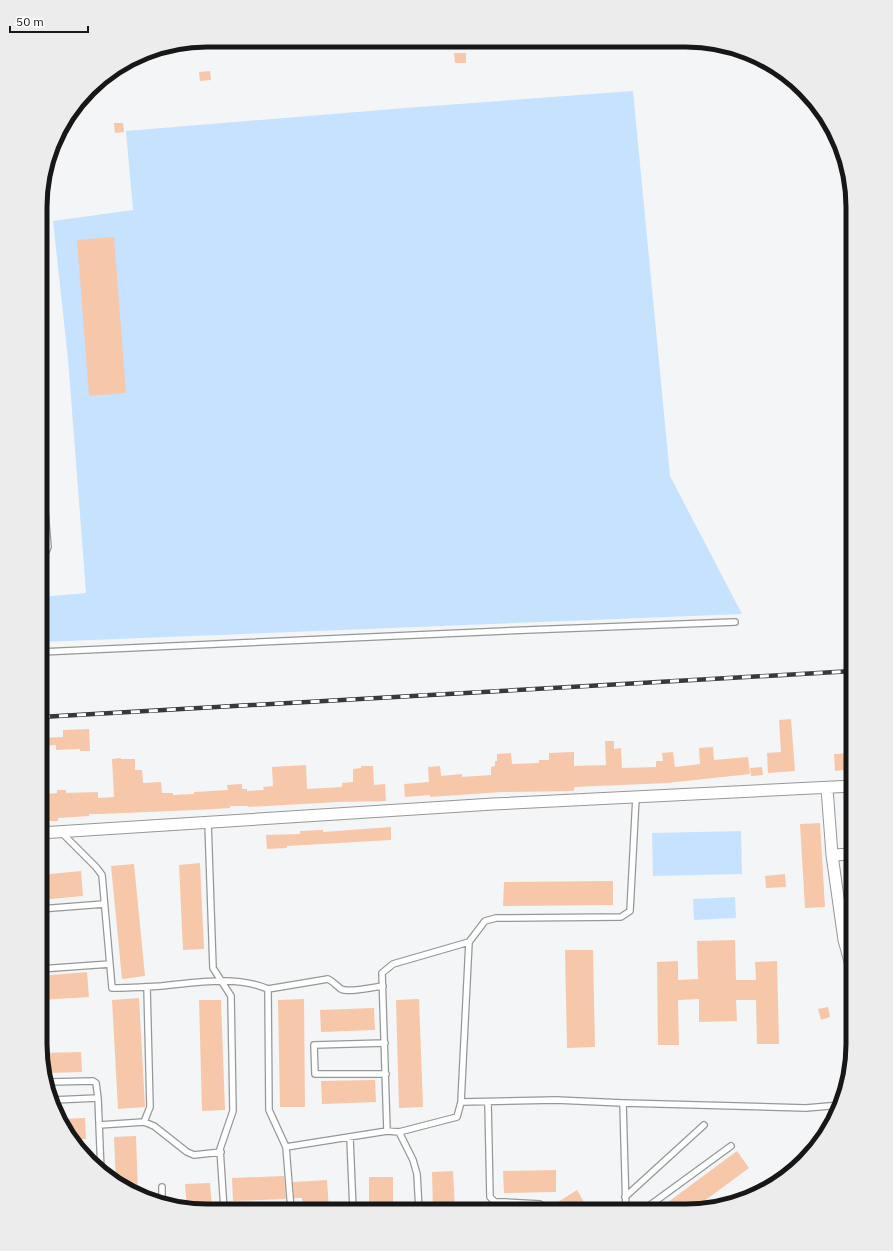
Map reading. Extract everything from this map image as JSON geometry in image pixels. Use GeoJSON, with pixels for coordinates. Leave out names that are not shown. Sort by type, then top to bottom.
{"type":"FeatureCollection","features":[{"type":"Feature","properties":{"kind":"street"},"geometry":{"type":"LineString","coordinates":[[47,833],[493,804],[846,787]]}},
{"type":"Feature","properties":{"kind":"street"},"geometry":{"type":"LineString","coordinates":[[827,788],[832,855],[846,947]]}},
{"type":"Feature","properties":{"kind":"street"},"geometry":{"type":"LineString","coordinates":[[832,855],[846,854]]}},
{"type":"Feature","properties":{"kind":"lane"},"geometry":{"type":"LineString","coordinates":[[47,534],[47,549]]}},
{"type":"Feature","properties":{"kind":"lane"},"geometry":{"type":"LineString","coordinates":[[47,652],[519,630],[735,622]]}},
{"type":"Feature","properties":{"kind":"lane"},"geometry":{"type":"LineString","coordinates":[[286,1147],[387,1131],[399,1132],[457,1117],[461,1102],[469,942],[485,921],[496,918],[621,917],[630,911],[636,797]]}},
{"type":"Feature","properties":{"kind":"lane"},"geometry":{"type":"LineString","coordinates":[[208,822],[213,968],[231,996],[233,1111],[220,1149],[224,1204]]}},
{"type":"Feature","properties":{"kind":"lane"},"geometry":{"type":"LineString","coordinates":[[61,832],[102,875],[112,988],[147,987],[221,981],[258,985],[268,989],[328,979],[342,989],[348,990],[383,986]]}},
{"type":"Feature","properties":{"kind":"lane"},"geometry":{"type":"LineString","coordinates":[[47,908],[104,904]]}},
{"type":"Feature","properties":{"kind":"lane"},"geometry":{"type":"LineString","coordinates":[[387,1131],[382,973],[393,964],[469,942]]}},
{"type":"Feature","properties":{"kind":"lane"},"geometry":{"type":"LineString","coordinates":[[47,968],[110,964]]}},
{"type":"Feature","properties":{"kind":"lane"},"geometry":{"type":"LineString","coordinates":[[144,1122],[150,1107],[147,987]]}},
{"type":"Feature","properties":{"kind":"lane"},"geometry":{"type":"LineString","coordinates":[[268,989],[269,1110],[286,1147],[291,1204]]}},
{"type":"Feature","properties":{"kind":"lane"},"geometry":{"type":"LineString","coordinates":[[385,1043],[314,1045],[314,1074],[386,1074]]}},
{"type":"Feature","properties":{"kind":"lane"},"geometry":{"type":"LineString","coordinates":[[51,1082],[94,1081],[96,1083],[101,1164]]}},
{"type":"Feature","properties":{"kind":"lane"},"geometry":{"type":"LineString","coordinates":[[57,1100],[98,1098]]}},
{"type":"Feature","properties":{"kind":"lane"},"geometry":{"type":"LineString","coordinates":[[461,1102],[556,1100],[806,1108],[834,1106]]}},
{"type":"Feature","properties":{"kind":"lane"},"geometry":{"type":"LineString","coordinates":[[488,1102],[490,1198],[494,1202],[540,1204]]}},
{"type":"Feature","properties":{"kind":"lane"},"geometry":{"type":"LineString","coordinates":[[623,1103],[626,1204]]}},
{"type":"Feature","properties":{"kind":"lane"},"geometry":{"type":"LineString","coordinates":[[99,1125],[144,1122],[154,1126],[186,1152],[194,1155],[220,1152]]}},
{"type":"Feature","properties":{"kind":"lane"},"geometry":{"type":"LineString","coordinates":[[625,1197],[704,1125]]}},
{"type":"Feature","properties":{"kind":"lane"},"geometry":{"type":"LineString","coordinates":[[399,1132],[413,1160],[417,1174],[419,1204]]}},
{"type":"Feature","properties":{"kind":"lane"},"geometry":{"type":"LineString","coordinates":[[350,1138],[353,1204]]}},
{"type":"Feature","properties":{"kind":"lane"},"geometry":{"type":"LineString","coordinates":[[652,1204],[731,1146]]}},
{"type":"Feature","properties":{"kind":"lane"},"geometry":{"type":"LineString","coordinates":[[162,1187],[162,1198]]}},
{"type":"Feature","properties":{"kind":"shaded area"},"geometry":{"type":"Polygon","coordinates":[[[633,91],[670,476],[742,614],[47,642],[47,596],[86,593],[68,359],[53,221],[133,210],[126,131],[633,91]]]}},
{"type":"Feature","properties":{"kind":"shaded area"},"geometry":{"type":"Polygon","coordinates":[[[741,831],[742,874],[653,876],[652,833],[741,831]]]}},
{"type":"Feature","properties":{"kind":"shaded area"},"geometry":{"type":"Polygon","coordinates":[[[735,897],[736,918],[694,920],[693,899],[735,897]]]}},
{"type":"Feature","properties":{"kind":"building"},"geometry":{"type":"Polygon","coordinates":[[[454,53],[466,53],[466,63],[455,63],[454,53]]]}},
{"type":"Feature","properties":{"kind":"building"},"geometry":{"type":"Polygon","coordinates":[[[210,71],[211,80],[200,81],[199,72],[210,71]]]}},
{"type":"Feature","properties":{"kind":"building"},"geometry":{"type":"Polygon","coordinates":[[[114,123],[123,123],[124,132],[115,133],[114,123]]]}},
{"type":"Feature","properties":{"kind":"building"},"geometry":{"type":"Polygon","coordinates":[[[114,237],[126,393],[89,396],[77,240],[114,237]]]}},
{"type":"Feature","properties":{"kind":"building"},"geometry":{"type":"Polygon","coordinates":[[[791,719],[795,771],[768,773],[767,753],[781,752],[779,720],[791,719]]]}},
{"type":"Feature","properties":{"kind":"building"},"geometry":{"type":"Polygon","coordinates":[[[89,729],[90,751],[80,751],[80,749],[56,750],[56,745],[47,746],[47,738],[63,737],[63,730],[89,729]]]}},
{"type":"Feature","properties":{"kind":"building"},"geometry":{"type":"Polygon","coordinates":[[[605,741],[614,741],[614,749],[621,748],[622,768],[656,767],[656,761],[663,761],[662,753],[673,752],[675,767],[700,764],[699,748],[713,747],[714,760],[748,757],[750,774],[667,783],[574,787],[574,791],[502,792],[430,797],[430,795],[405,797],[404,784],[429,782],[428,767],[440,766],[441,776],[462,774],[462,777],[491,775],[491,767],[495,766],[497,754],[511,753],[512,764],[539,763],[539,760],[549,760],[549,753],[574,752],[574,766],[606,765],[605,741]]]}},
{"type":"Feature","properties":{"kind":"building"},"geometry":{"type":"Polygon","coordinates":[[[846,753],[846,770],[835,771],[834,754],[846,753]]]}},
{"type":"Feature","properties":{"kind":"building"},"geometry":{"type":"Polygon","coordinates":[[[112,759],[135,759],[135,770],[142,770],[143,783],[161,782],[162,793],[173,793],[173,795],[228,790],[227,785],[242,784],[242,789],[247,789],[247,791],[264,790],[263,787],[273,786],[272,767],[306,765],[307,789],[342,787],[342,783],[353,782],[353,769],[361,768],[361,766],[373,766],[374,785],[385,784],[386,801],[248,807],[230,806],[230,808],[195,810],[89,814],[89,816],[58,818],[58,821],[49,821],[49,819],[47,819],[48,794],[57,793],[57,790],[66,790],[66,793],[98,792],[98,798],[114,797],[112,759]]]}},
{"type":"Feature","properties":{"kind":"building"},"geometry":{"type":"Polygon","coordinates":[[[762,767],[763,775],[751,776],[750,768],[762,767]]]}},
{"type":"Feature","properties":{"kind":"building"},"geometry":{"type":"Polygon","coordinates":[[[845,817],[846,817],[846,847],[845,817]]]}},
{"type":"Feature","properties":{"kind":"building"},"geometry":{"type":"Polygon","coordinates":[[[820,823],[825,907],[805,908],[800,824],[820,823]]]}},
{"type":"Feature","properties":{"kind":"building"},"geometry":{"type":"Polygon","coordinates":[[[391,827],[391,840],[287,846],[287,848],[267,849],[266,835],[300,834],[300,831],[323,830],[323,832],[391,827]]]}},
{"type":"Feature","properties":{"kind":"building"},"geometry":{"type":"Polygon","coordinates":[[[200,863],[204,949],[183,950],[179,865],[200,863]]]}},
{"type":"Feature","properties":{"kind":"building"},"geometry":{"type":"Polygon","coordinates":[[[134,864],[145,976],[122,979],[111,866],[134,864]]]}},
{"type":"Feature","properties":{"kind":"building"},"geometry":{"type":"Polygon","coordinates":[[[81,871],[83,896],[47,899],[47,874],[81,871]]]}},
{"type":"Feature","properties":{"kind":"building"},"geometry":{"type":"Polygon","coordinates":[[[785,874],[786,887],[766,888],[765,876],[785,874]]]}},
{"type":"Feature","properties":{"kind":"building"},"geometry":{"type":"Polygon","coordinates":[[[613,881],[613,905],[503,906],[504,882],[613,881]]]}},
{"type":"Feature","properties":{"kind":"building"},"geometry":{"type":"Polygon","coordinates":[[[735,940],[736,980],[756,980],[755,962],[777,961],[779,1044],[757,1044],[756,1000],[736,1000],[737,1021],[699,1022],[699,999],[678,1000],[679,1045],[658,1045],[657,962],[678,961],[678,980],[698,979],[697,941],[735,940]]]}},
{"type":"Feature","properties":{"kind":"building"},"geometry":{"type":"Polygon","coordinates":[[[565,950],[593,950],[595,1047],[567,1048],[565,950]]]}},
{"type":"Feature","properties":{"kind":"building"},"geometry":{"type":"Polygon","coordinates":[[[87,972],[89,997],[47,1000],[47,975],[87,972]]]}},
{"type":"Feature","properties":{"kind":"building"},"geometry":{"type":"Polygon","coordinates":[[[139,998],[145,1107],[118,1109],[112,1000],[139,998]]]}},
{"type":"Feature","properties":{"kind":"building"},"geometry":{"type":"Polygon","coordinates":[[[304,999],[305,1107],[280,1107],[278,1000],[304,999]]]}},
{"type":"Feature","properties":{"kind":"building"},"geometry":{"type":"Polygon","coordinates":[[[419,999],[423,1107],[399,1108],[396,1000],[419,999]]]}},
{"type":"Feature","properties":{"kind":"building"},"geometry":{"type":"Polygon","coordinates":[[[199,1000],[221,1000],[225,1110],[202,1111],[199,1000]]]}},
{"type":"Feature","properties":{"kind":"building"},"geometry":{"type":"Polygon","coordinates":[[[828,1007],[830,1017],[821,1020],[818,1009],[828,1007]]]}},
{"type":"Feature","properties":{"kind":"building"},"geometry":{"type":"Polygon","coordinates":[[[374,1008],[375,1030],[321,1032],[320,1010],[374,1008]]]}},
{"type":"Feature","properties":{"kind":"building"},"geometry":{"type":"Polygon","coordinates":[[[81,1052],[82,1072],[50,1073],[47,1053],[81,1052]]]}},
{"type":"Feature","properties":{"kind":"building"},"geometry":{"type":"Polygon","coordinates":[[[375,1080],[376,1102],[322,1104],[321,1081],[375,1080]]]}},
{"type":"Feature","properties":{"kind":"building"},"geometry":{"type":"Polygon","coordinates":[[[85,1118],[86,1139],[78,1139],[65,1119],[85,1118]]]}},
{"type":"Feature","properties":{"kind":"building"},"geometry":{"type":"Polygon","coordinates":[[[136,1136],[138,1189],[116,1175],[114,1137],[136,1136]]]}},
{"type":"Feature","properties":{"kind":"building"},"geometry":{"type":"Polygon","coordinates":[[[737,1151],[749,1168],[701,1204],[665,1204],[737,1151]]]}},
{"type":"Feature","properties":{"kind":"building"},"geometry":{"type":"Polygon","coordinates":[[[556,1170],[556,1192],[504,1193],[503,1171],[556,1170]]]}},
{"type":"Feature","properties":{"kind":"building"},"geometry":{"type":"Polygon","coordinates":[[[453,1171],[455,1204],[433,1204],[432,1172],[453,1171]]]}},
{"type":"Feature","properties":{"kind":"building"},"geometry":{"type":"Polygon","coordinates":[[[284,1176],[286,1199],[233,1201],[232,1178],[284,1176]]]}},
{"type":"Feature","properties":{"kind":"building"},"geometry":{"type":"Polygon","coordinates":[[[369,1177],[393,1177],[393,1204],[369,1204],[369,1177]]]}},
{"type":"Feature","properties":{"kind":"building"},"geometry":{"type":"Polygon","coordinates":[[[327,1180],[329,1204],[302,1204],[302,1198],[294,1198],[293,1182],[327,1180]]]}},
{"type":"Feature","properties":{"kind":"building"},"geometry":{"type":"Polygon","coordinates":[[[210,1183],[212,1204],[186,1203],[185,1184],[210,1183]]]}},
{"type":"Feature","properties":{"kind":"building"},"geometry":{"type":"Polygon","coordinates":[[[577,1190],[585,1204],[559,1204],[558,1202],[577,1190]]]}},
{"type":"Feature","properties":{"kind":"railway"},"geometry":{"type":"LineString","coordinates":[[47,717],[846,671]]}}]}
